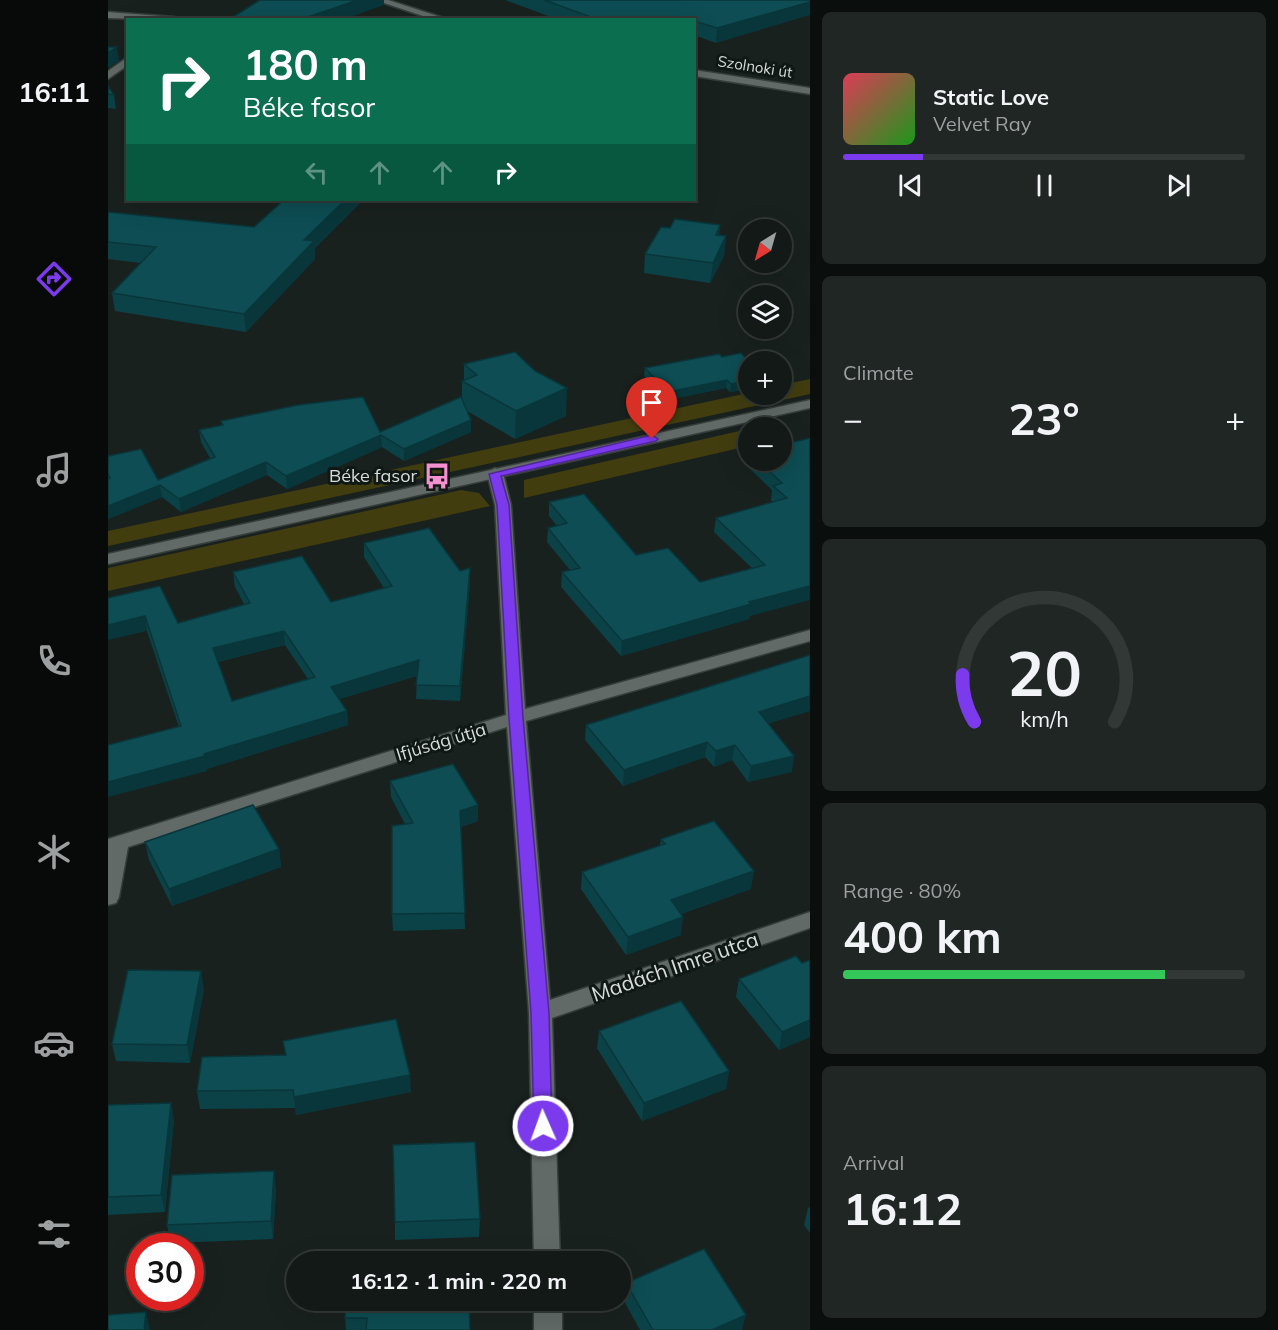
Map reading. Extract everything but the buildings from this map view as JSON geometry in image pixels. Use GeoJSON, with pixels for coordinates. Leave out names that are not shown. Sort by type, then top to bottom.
{"type":"FeatureCollection","features":[{"type":"Feature","properties":{"kind":"street"},"geometry":{"type":"LineString","coordinates":[[379,0],[439,18]]}},
{"type":"Feature","properties":{"kind":"street"},"geometry":{"type":"LineString","coordinates":[[108,15],[148,18]]}},
{"type":"Feature","properties":{"kind":"street"},"geometry":{"type":"LineString","coordinates":[[108,76],[126,62]]}},
{"type":"Feature","properties":{"kind":"street","name":"Szolnoki út"},"geometry":{"type":"LineString","coordinates":[[696,73],[810,91]]}},
{"type":"Feature","properties":{"kind":"street"},"geometry":{"type":"LineString","coordinates":[[108,558],[810,404]]}},
{"type":"Feature","properties":{"kind":"street"},"geometry":{"type":"LineString","coordinates":[[495,474],[503,505],[516,718],[540,1013],[547,1251]]}},
{"type":"Feature","properties":{"kind":"street","name":"Ifjúság útja"},"geometry":{"type":"LineString","coordinates":[[114,844],[516,718],[810,634]]}},
{"type":"Feature","properties":{"kind":"street"},"geometry":{"type":"LineString","coordinates":[[108,897],[114,844]]}},
{"type":"Feature","properties":{"kind":"street","name":"Madách Imre utca"},"geometry":{"type":"LineString","coordinates":[[540,1013],[810,920]]}},
{"type":"Feature","properties":{"kind":"street"},"geometry":{"type":"LineString","coordinates":[[548,1311],[548,1330]]}},
{"type":"Feature","properties":{"kind":"shaded area"},"geometry":{"type":"Polygon","coordinates":[[[810,379],[810,394],[792,398],[792,383],[810,379]]]}},
{"type":"Feature","properties":{"kind":"shaded area"},"geometry":{"type":"Polygon","coordinates":[[[738,395],[738,405],[759,405],[108,546],[108,531],[738,395]]]}},
{"type":"Feature","properties":{"kind":"shaded area"},"geometry":{"type":"Polygon","coordinates":[[[738,431],[738,448],[524,498],[524,480],[738,431]]]}},
{"type":"Feature","properties":{"kind":"shaded area"},"geometry":{"type":"Polygon","coordinates":[[[461,490],[479,493],[490,506],[108,591],[108,568],[461,490]]]}},
{"type":"Feature","properties":{"kind":"place","name":"Béke fasor"},"geometry":{"type":"Point","coordinates":[437,476]}},
{"type":"Feature","properties":{"kind":"route"},"geometry":{"type":"LineString","coordinates":[[543,1126],[540,1013],[516,718],[503,505],[495,474],[652,439]]}}]}
